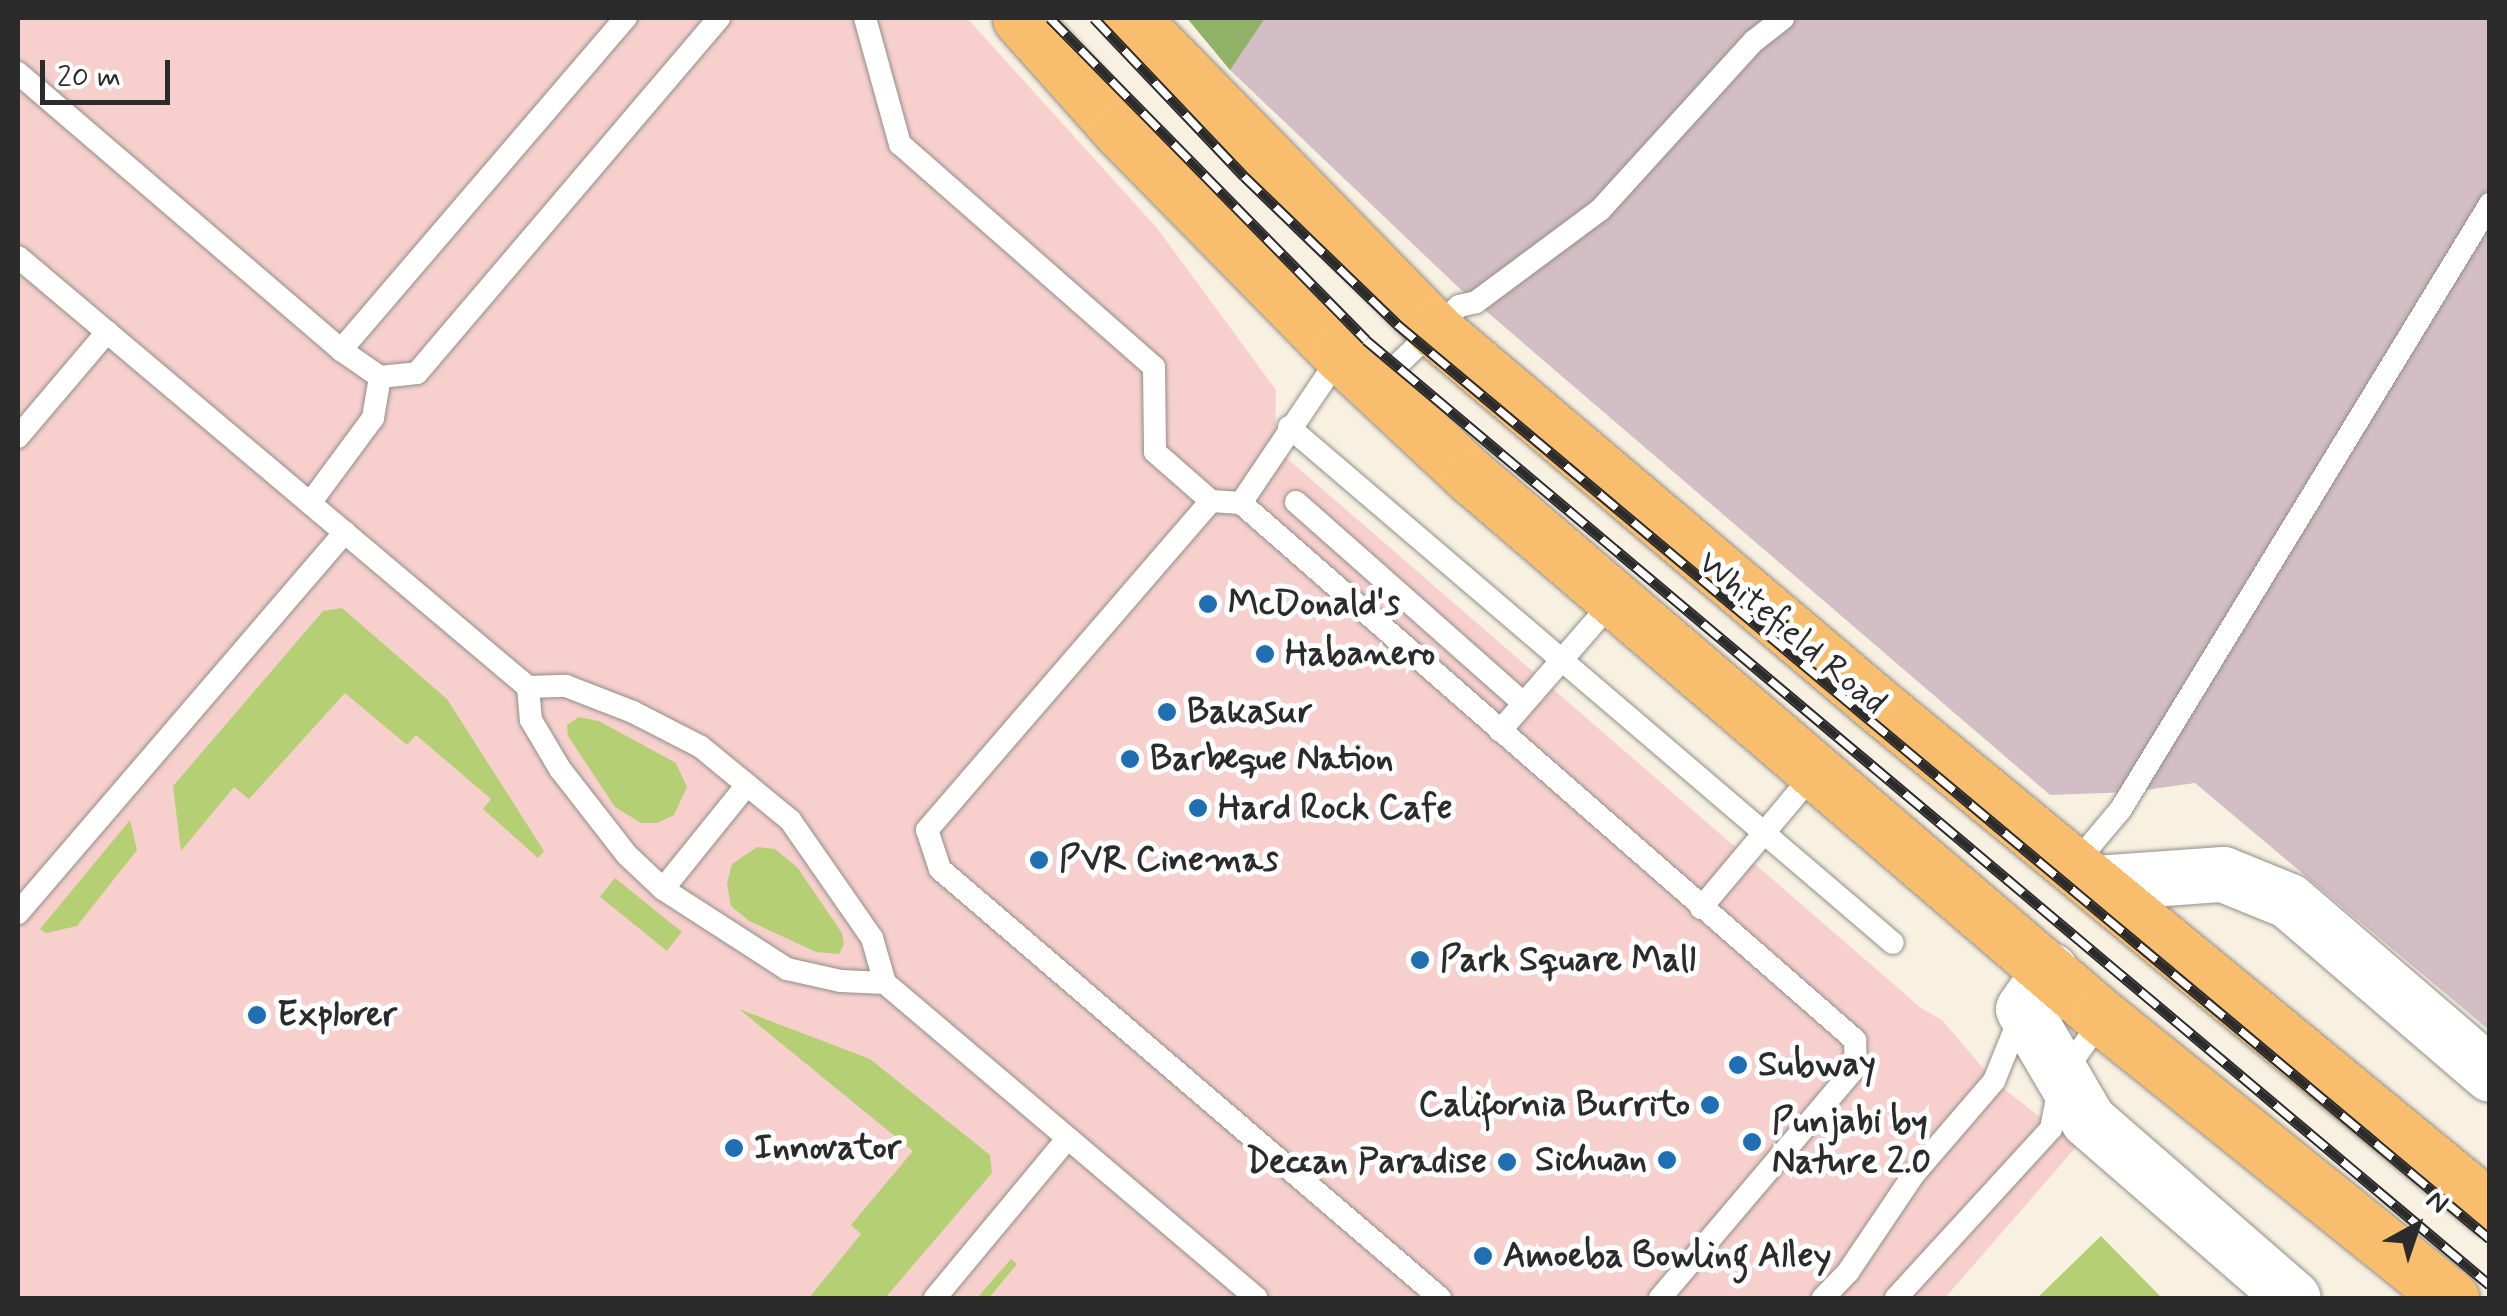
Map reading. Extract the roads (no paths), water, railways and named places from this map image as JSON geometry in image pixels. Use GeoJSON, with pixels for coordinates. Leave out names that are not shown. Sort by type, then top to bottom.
{"type":"FeatureCollection","features":[{"type":"Feature","properties":{"kind":"main road"},"geometry":{"type":"LineString","coordinates":[[1020,18],[1120,130],[1357,372],[1815,772],[2036,990],[2103,1018],[2451,1298]]}},
{"type":"Feature","properties":{"kind":"main road","name":"Whitefield Road"},"geometry":{"type":"LineString","coordinates":[[1131,18],[1434,329],[1879,706],[2490,1209]]}},
{"type":"Feature","properties":{"kind":"street"},"geometry":{"type":"LineString","coordinates":[[2085,874],[2223,874],[2289,901],[2490,1074]]}},
{"type":"Feature","properties":{"kind":"street"},"geometry":{"type":"LineString","coordinates":[[2036,990],[2056,1103],[2088,1120],[2293,1298]]}},
{"type":"Feature","properties":{"kind":"lane"},"geometry":{"type":"LineString","coordinates":[[341,350],[626,18]]}},
{"type":"Feature","properties":{"kind":"lane"},"geometry":{"type":"LineString","coordinates":[[18,73],[341,350],[380,377],[418,373],[719,18]]}},
{"type":"Feature","properties":{"kind":"lane"},"geometry":{"type":"LineString","coordinates":[[865,18],[900,144],[1154,367],[1155,452],[1212,502],[1241,502],[1856,1040],[1856,1067],[1660,1298]]}},
{"type":"Feature","properties":{"kind":"lane"},"geometry":{"type":"LineString","coordinates":[[1241,502],[1289,427],[1357,372],[1434,329],[1459,306],[1476,302],[1600,210],[1754,41],[1783,18]]}},
{"type":"Feature","properties":{"kind":"lane"},"geometry":{"type":"LineString","coordinates":[[2085,874],[2490,204]]}},
{"type":"Feature","properties":{"kind":"lane"},"geometry":{"type":"LineString","coordinates":[[18,257],[528,687],[566,686],[633,712],[701,747],[790,820],[872,938],[885,983],[1256,1298]]}},
{"type":"Feature","properties":{"kind":"lane"},"geometry":{"type":"LineString","coordinates":[[18,437],[107,332]]}},
{"type":"Feature","properties":{"kind":"lane"},"geometry":{"type":"LineString","coordinates":[[310,503],[373,418],[380,377]]}},
{"type":"Feature","properties":{"kind":"lane"},"geometry":{"type":"LineString","coordinates":[[1289,427],[1893,943]]}},
{"type":"Feature","properties":{"kind":"lane"},"geometry":{"type":"LineString","coordinates":[[1212,502],[927,830],[940,869],[1440,1298]]}},
{"type":"Feature","properties":{"kind":"lane"},"geometry":{"type":"LineString","coordinates":[[1296,502],[1523,703]]}},
{"type":"Feature","properties":{"kind":"lane"},"geometry":{"type":"LineString","coordinates":[[18,912],[345,532]]}},
{"type":"Feature","properties":{"kind":"lane"},"geometry":{"type":"LineString","coordinates":[[1500,731],[1614,600]]}},
{"type":"Feature","properties":{"kind":"lane"},"geometry":{"type":"LineString","coordinates":[[528,687],[532,720],[560,770],[626,855],[663,888],[787,969],[841,982],[885,983]]}},
{"type":"Feature","properties":{"kind":"lane"},"geometry":{"type":"LineString","coordinates":[[1702,908],[1815,772]]}},
{"type":"Feature","properties":{"kind":"lane"},"geometry":{"type":"LineString","coordinates":[[663,888],[748,786]]}},
{"type":"Feature","properties":{"kind":"lane"},"geometry":{"type":"LineString","coordinates":[[1823,1298],[1848,1272],[1914,1174],[1994,1082],[2036,990]]}},
{"type":"Feature","properties":{"kind":"lane"},"geometry":{"type":"LineString","coordinates":[[1896,1298],[2056,1103],[2103,1018]]}},
{"type":"Feature","properties":{"kind":"lane"},"geometry":{"type":"LineString","coordinates":[[935,1298],[1068,1138]]}},
{"type":"Feature","properties":{"kind":"railway"},"geometry":{"type":"LineString","coordinates":[[1050,18],[1366,340],[2490,1285]]}},
{"type":"Feature","properties":{"kind":"railway"},"geometry":{"type":"LineString","coordinates":[[1094,18],[1244,176],[1397,324],[2490,1239]]}},
{"type":"Feature","properties":{"kind":"place","name":"McDonald's"},"geometry":{"type":"Point","coordinates":[1208,604]}},
{"type":"Feature","properties":{"kind":"place","name":"Habanero"},"geometry":{"type":"Point","coordinates":[1265,654]}},
{"type":"Feature","properties":{"kind":"place","name":"Bakasur"},"geometry":{"type":"Point","coordinates":[1167,712]}},
{"type":"Feature","properties":{"kind":"place","name":"Barbeque Nation"},"geometry":{"type":"Point","coordinates":[1130,759]}},
{"type":"Feature","properties":{"kind":"place","name":"Hard Rock Cafe"},"geometry":{"type":"Point","coordinates":[1198,808]}},
{"type":"Feature","properties":{"kind":"place","name":"PVR Cinemas"},"geometry":{"type":"Point","coordinates":[1039,860]}},
{"type":"Feature","properties":{"kind":"place","name":"Park Square Mall"},"geometry":{"type":"Point","coordinates":[1420,960]}},
{"type":"Feature","properties":{"kind":"place","name":"Explorer"},"geometry":{"type":"Point","coordinates":[257,1015]}},
{"type":"Feature","properties":{"kind":"place","name":"Subway"},"geometry":{"type":"Point","coordinates":[1738,1065]}},
{"type":"Feature","properties":{"kind":"place","name":"California Burrito"},"geometry":{"type":"Point","coordinates":[1710,1105]}},
{"type":"Feature","properties":{"kind":"place","name":"Punjabi by Nature 2.0"},"geometry":{"type":"Point","coordinates":[1752,1142]}},
{"type":"Feature","properties":{"kind":"place","name":"Innovator"},"geometry":{"type":"Point","coordinates":[734,1148]}},
{"type":"Feature","properties":{"kind":"place","name":"Sichuan"},"geometry":{"type":"Point","coordinates":[1667,1160]}},
{"type":"Feature","properties":{"kind":"place","name":"Deccan Paradise"},"geometry":{"type":"Point","coordinates":[1507,1162]}},
{"type":"Feature","properties":{"kind":"place","name":"Amoeba Bowling Alley"},"geometry":{"type":"Point","coordinates":[1483,1256]}}]}
